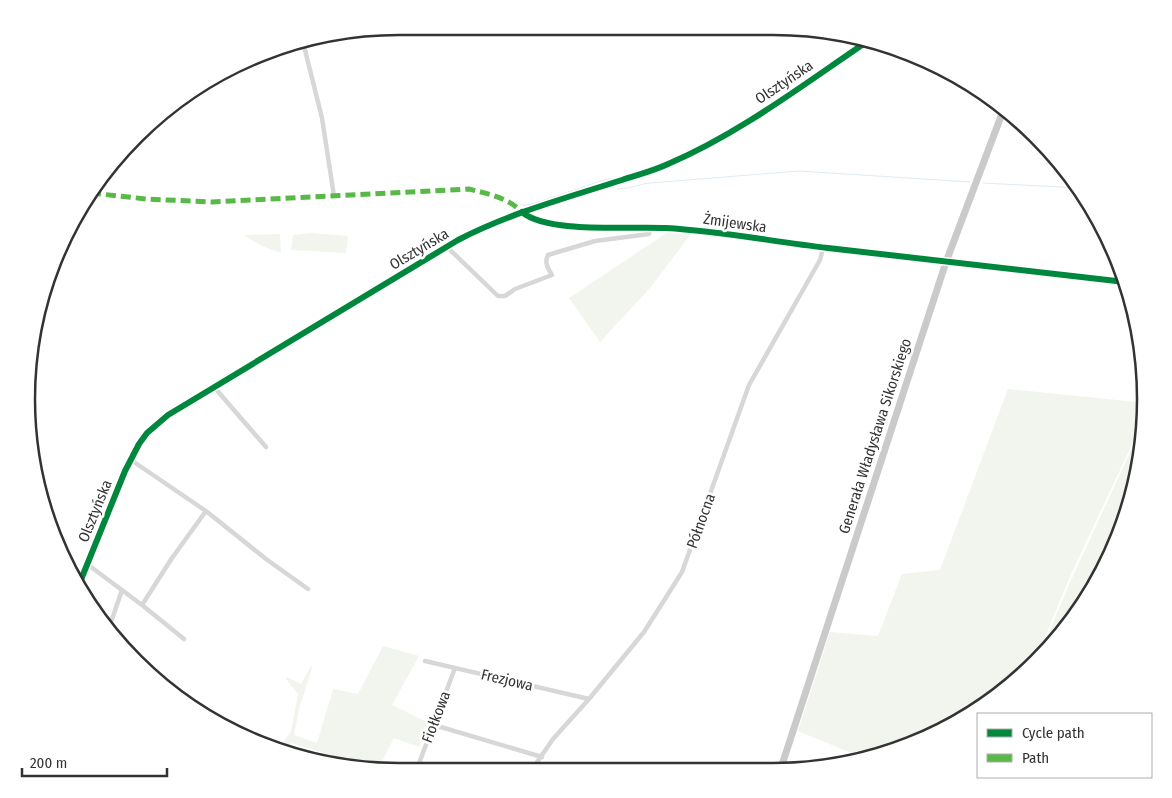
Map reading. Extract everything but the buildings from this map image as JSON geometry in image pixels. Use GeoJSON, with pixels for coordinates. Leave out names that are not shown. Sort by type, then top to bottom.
{"type":"FeatureCollection","features":[{"type":"Feature","properties":{"kind":"main road","name":"Generała Władysława Sikorskiego"},"geometry":{"type":"LineString","coordinates":[[783,763],[946,262],[1001,115]]}},
{"type":"Feature","properties":{"kind":"street","name":"Olsztyńska"},"geometry":{"type":"LineString","coordinates":[[82,577],[131,460],[139,444],[159,422],[446,246],[479,229],[522,212],[648,172],[704,148],[732,132],[861,46]]}},
{"type":"Feature","properties":{"kind":"street"},"geometry":{"type":"LineString","coordinates":[[304,47],[322,118],[334,196]]}},
{"type":"Feature","properties":{"kind":"street","name":"Żmijewska"},"geometry":{"type":"LineString","coordinates":[[522,212],[533,220],[558,225],[709,231],[823,248],[1118,281]]}},
{"type":"Feature","properties":{"kind":"street"},"geometry":{"type":"LineString","coordinates":[[446,246],[498,296],[505,296],[514,289],[552,275],[546,265],[548,255],[595,241],[649,234],[651,228]]}},
{"type":"Feature","properties":{"kind":"street","name":"Północna"},"geometry":{"type":"LineString","coordinates":[[537,763],[553,739],[589,699],[644,632],[685,566],[749,385],[820,260],[823,248]]}},
{"type":"Feature","properties":{"kind":"street"},"geometry":{"type":"LineString","coordinates":[[214,387],[266,447]]}},
{"type":"Feature","properties":{"kind":"street"},"geometry":{"type":"LineString","coordinates":[[131,460],[206,511],[266,559],[308,589]]}},
{"type":"Feature","properties":{"kind":"street"},"geometry":{"type":"LineString","coordinates":[[142,605],[172,558],[206,511]]}},
{"type":"Feature","properties":{"kind":"street"},"geometry":{"type":"LineString","coordinates":[[87,564],[184,639]]}},
{"type":"Feature","properties":{"kind":"street"},"geometry":{"type":"LineString","coordinates":[[111,622],[122,590]]}},
{"type":"Feature","properties":{"kind":"street","name":"Frezjowa"},"geometry":{"type":"LineString","coordinates":[[425,661],[589,699]]}},
{"type":"Feature","properties":{"kind":"street","name":"Fiołkowa"},"geometry":{"type":"LineString","coordinates":[[419,763],[455,668]]}},
{"type":"Feature","properties":{"kind":"street"},"geometry":{"type":"LineString","coordinates":[[434,724],[542,757]]}},
{"type":"Feature","properties":{"kind":"shaded area"},"geometry":{"type":"Polygon","coordinates":[[[668,232],[691,234],[650,288],[600,342],[569,298],[668,232]]]}},
{"type":"Feature","properties":{"kind":"shaded area"},"geometry":{"type":"Polygon","coordinates":[[[311,233],[348,236],[346,253],[291,250],[293,235],[311,233]]]}},
{"type":"Feature","properties":{"kind":"shaded area"},"geometry":{"type":"Polygon","coordinates":[[[280,234],[281,253],[262,246],[243,235],[280,234]]]}},
{"type":"Feature","properties":{"kind":"shaded area"},"geometry":{"type":"Polygon","coordinates":[[[1008,389],[1137,402],[1135,439],[1071,574],[1042,644],[1013,673],[975,702],[934,725],[890,744],[854,754],[798,731],[830,632],[878,636],[902,574],[940,570],[1008,389]]]}},
{"type":"Feature","properties":{"kind":"shaded area"},"geometry":{"type":"Polygon","coordinates":[[[1134,443],[1125,493],[1109,538],[1076,601],[1045,641],[1134,443]]]}},
{"type":"Feature","properties":{"kind":"shaded area"},"geometry":{"type":"Polygon","coordinates":[[[383,646],[419,656],[392,705],[427,722],[419,747],[394,738],[381,762],[343,759],[291,743],[288,746],[282,744],[291,731],[298,694],[286,679],[287,677],[301,684],[311,666],[312,668],[299,709],[294,735],[317,743],[333,689],[358,694],[383,646]]]}},
{"type":"Feature","properties":{"kind":"waterway"},"geometry":{"type":"LineString","coordinates":[[617,189],[650,183],[799,171],[970,182]]}},
{"type":"Feature","properties":{"kind":"waterway"},"geometry":{"type":"LineString","coordinates":[[520,205],[538,202],[610,178],[614,180]]}},
{"type":"Feature","properties":{"kind":"waterway"},"geometry":{"type":"LineString","coordinates":[[983,183],[1069,187]]}},
{"type":"Feature","properties":{"kind":"marked path"},"geometry":{"type":"LineString","coordinates":[[98,194],[146,199],[212,202],[469,189],[504,199],[522,212]]}},
{"type":"Feature","properties":{"kind":"cycle path"},"geometry":{"type":"LineString","coordinates":[[82,577],[125,471],[139,444],[147,433],[168,415],[458,240],[518,214],[651,171],[694,152],[746,123],[861,46]]}},
{"type":"Feature","properties":{"kind":"cycle path"},"geometry":{"type":"LineString","coordinates":[[522,212],[534,219],[569,226],[687,229],[808,246],[1118,281]]}}]}
